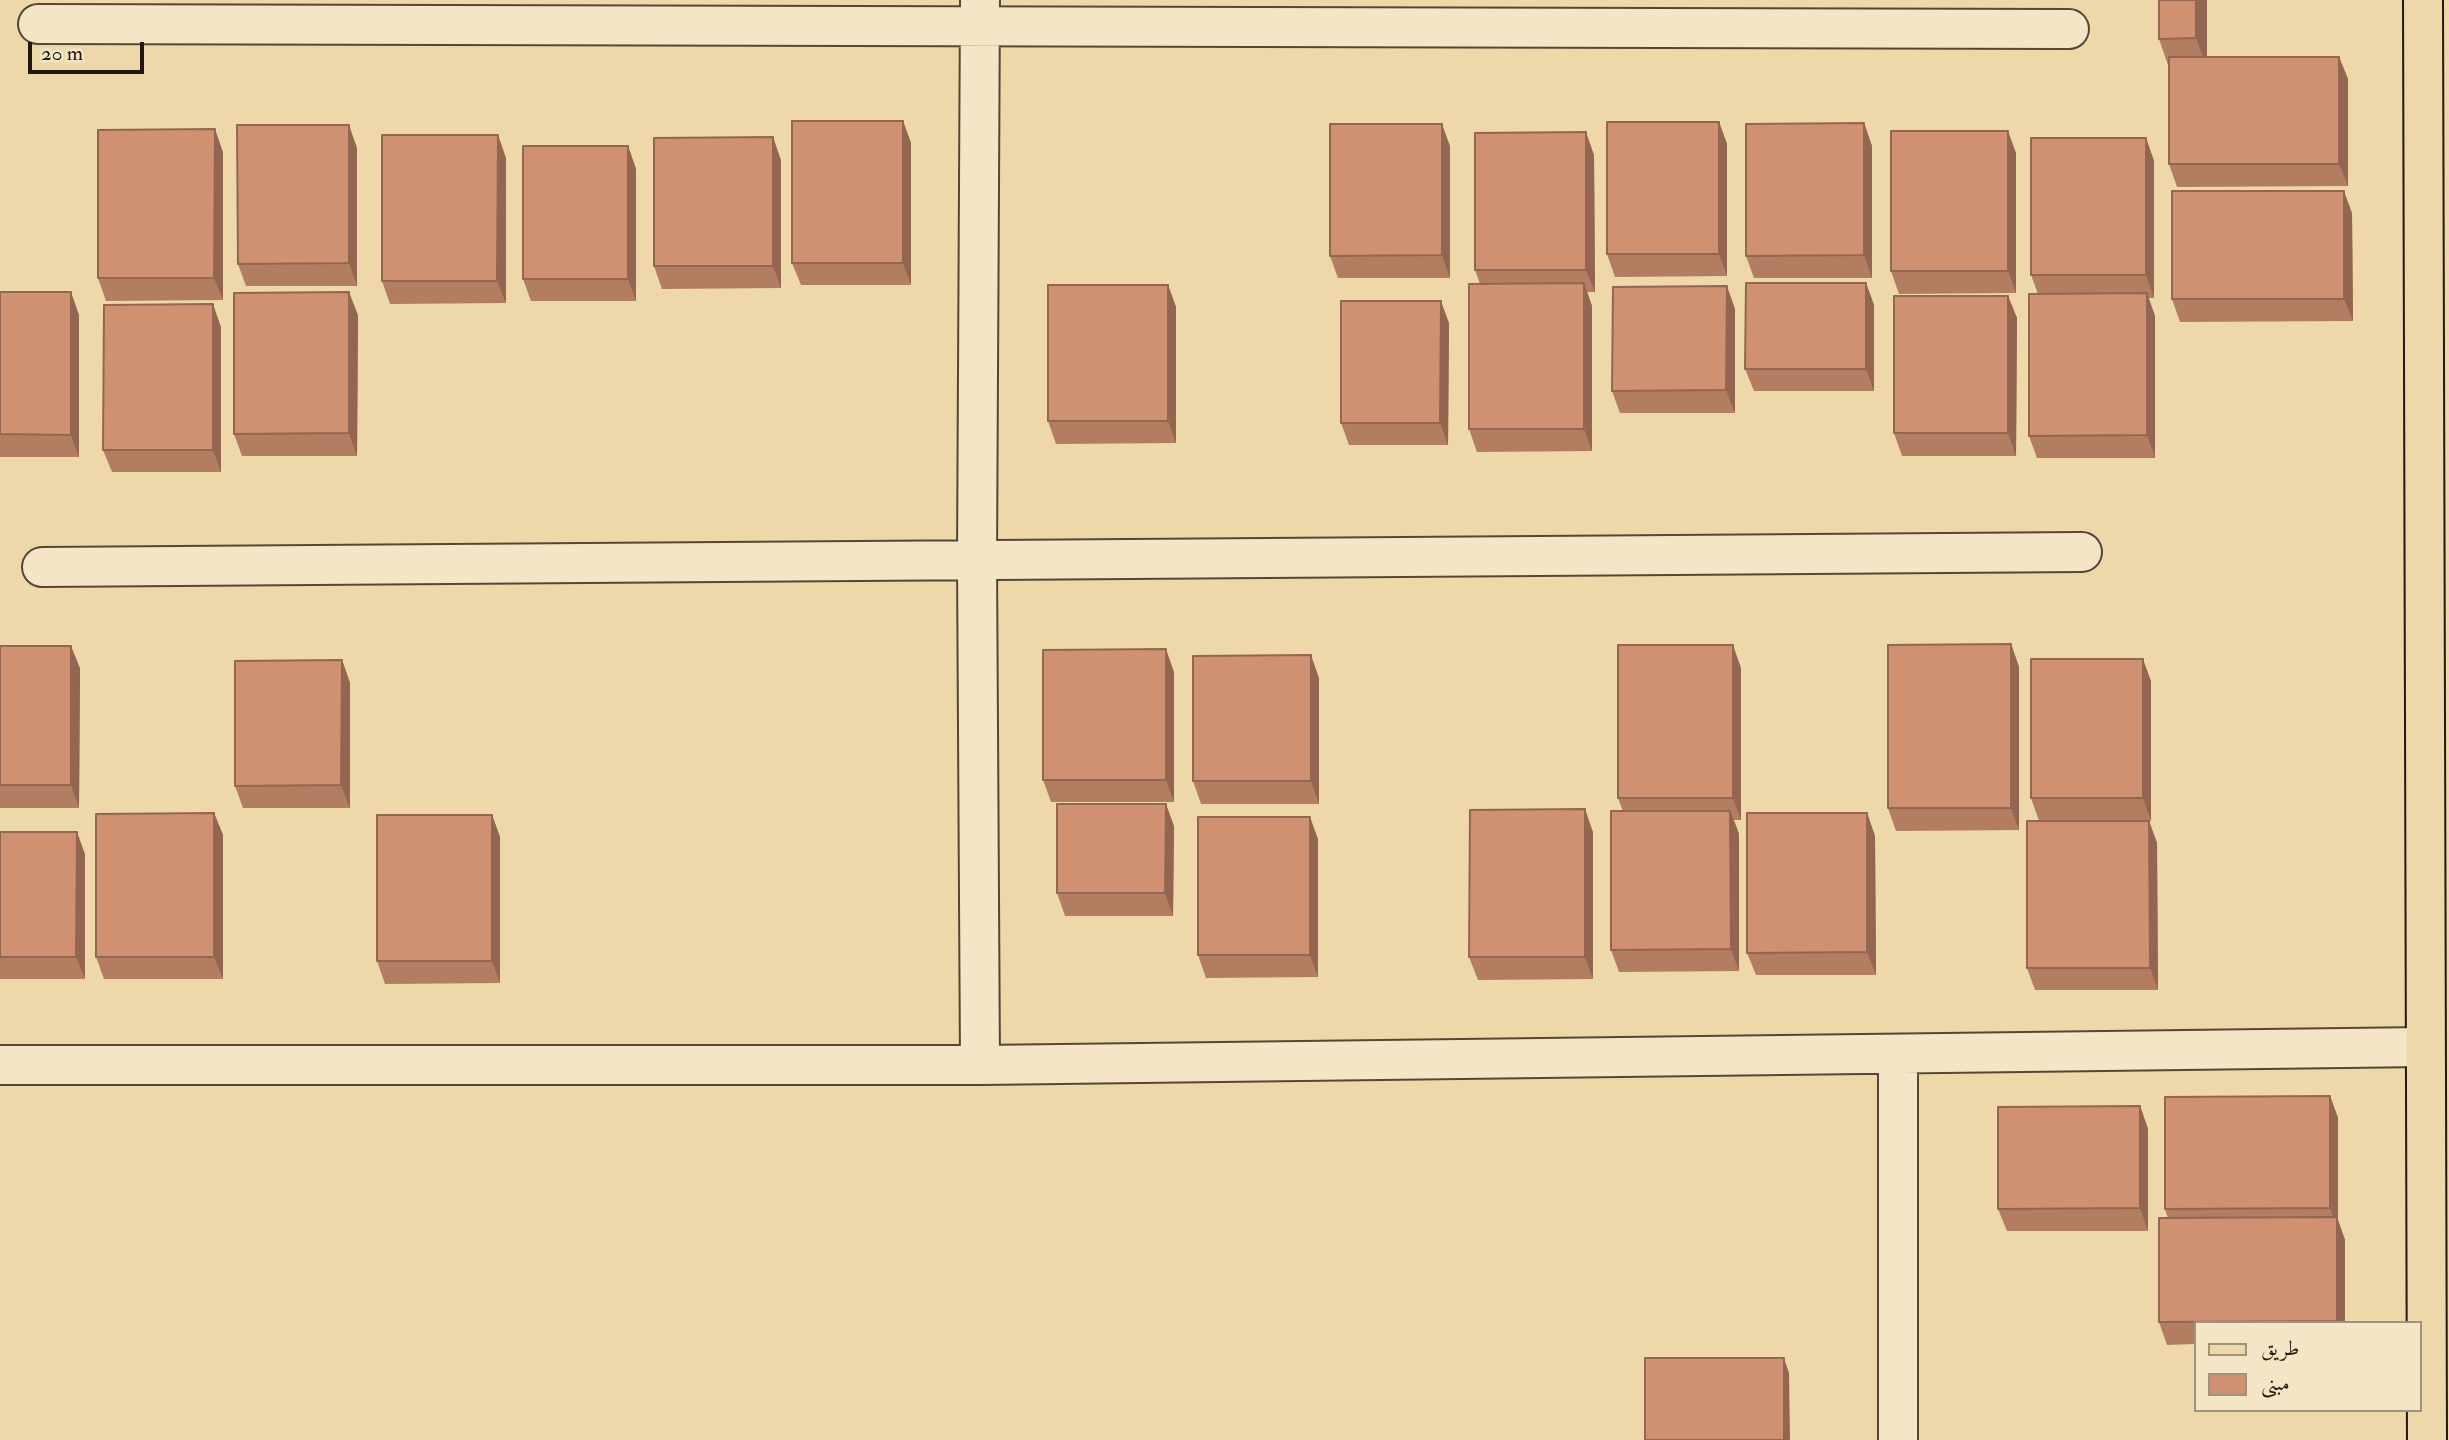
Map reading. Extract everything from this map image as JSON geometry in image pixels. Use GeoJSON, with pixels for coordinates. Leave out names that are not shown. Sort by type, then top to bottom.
{"type":"FeatureCollection","features":[{"type":"Feature","properties":{"kind":"main road"},"geometry":{"type":"LineString","coordinates":[[2423,0],[2427,1440]]}},
{"type":"Feature","properties":{"kind":"street"},"geometry":{"type":"LineString","coordinates":[[980,14],[977,560],[980,1065]]}},
{"type":"Feature","properties":{"kind":"street"},"geometry":{"type":"LineString","coordinates":[[38,24],[980,14],[2069,29]]}},
{"type":"Feature","properties":{"kind":"street"},"geometry":{"type":"LineString","coordinates":[[42,567],[2081,552]]}},
{"type":"Feature","properties":{"kind":"street"},"geometry":{"type":"LineString","coordinates":[[0,1065],[980,1065],[2425,1047]]}},
{"type":"Feature","properties":{"kind":"street"},"geometry":{"type":"LineString","coordinates":[[1898,1054],[1898,1440]]}},
{"type":"Feature","properties":{"kind":"building"},"geometry":{"type":"Polygon","coordinates":[[[2159,0],[2196,0],[2196,38],[2159,39],[2159,0]]]}},
{"type":"Feature","properties":{"kind":"building"},"geometry":{"type":"Polygon","coordinates":[[[2169,57],[2339,57],[2339,164],[2169,164],[2169,57]]]}},
{"type":"Feature","properties":{"kind":"building"},"geometry":{"type":"Polygon","coordinates":[[[792,121],[903,121],[903,263],[792,263],[792,121]]]}},
{"type":"Feature","properties":{"kind":"building"},"geometry":{"type":"Polygon","coordinates":[[[1607,122],[1719,122],[1719,254],[1607,254],[1607,122]]]}},
{"type":"Feature","properties":{"kind":"building"},"geometry":{"type":"Polygon","coordinates":[[[1864,123],[1864,255],[1746,256],[1746,124],[1864,123]]]}},
{"type":"Feature","properties":{"kind":"building"},"geometry":{"type":"Polygon","coordinates":[[[1330,124],[1442,124],[1442,255],[1330,256],[1330,124]]]}},
{"type":"Feature","properties":{"kind":"building"},"geometry":{"type":"Polygon","coordinates":[[[237,125],[349,125],[349,263],[238,264],[237,125]]]}},
{"type":"Feature","properties":{"kind":"building"},"geometry":{"type":"Polygon","coordinates":[[[215,129],[214,278],[98,278],[98,130],[215,129]]]}},
{"type":"Feature","properties":{"kind":"building"},"geometry":{"type":"Polygon","coordinates":[[[1891,131],[2008,131],[2008,271],[1891,271],[1891,131]]]}},
{"type":"Feature","properties":{"kind":"building"},"geometry":{"type":"Polygon","coordinates":[[[1586,132],[1586,270],[1475,270],[1475,133],[1586,132]]]}},
{"type":"Feature","properties":{"kind":"building"},"geometry":{"type":"Polygon","coordinates":[[[382,135],[498,135],[497,281],[382,281],[382,135]]]}},
{"type":"Feature","properties":{"kind":"building"},"geometry":{"type":"Polygon","coordinates":[[[773,137],[773,266],[654,266],[654,138],[773,137]]]}},
{"type":"Feature","properties":{"kind":"building"},"geometry":{"type":"Polygon","coordinates":[[[2031,138],[2146,138],[2146,275],[2031,275],[2031,138]]]}},
{"type":"Feature","properties":{"kind":"building"},"geometry":{"type":"Polygon","coordinates":[[[523,146],[628,146],[628,279],[523,279],[523,146]]]}},
{"type":"Feature","properties":{"kind":"building"},"geometry":{"type":"Polygon","coordinates":[[[2172,191],[2344,191],[2344,299],[2172,299],[2172,191]]]}},
{"type":"Feature","properties":{"kind":"building"},"geometry":{"type":"Polygon","coordinates":[[[1584,283],[1584,429],[1469,429],[1469,284],[1584,283]]]}},
{"type":"Feature","properties":{"kind":"building"},"geometry":{"type":"Polygon","coordinates":[[[1746,283],[1866,283],[1866,369],[1745,369],[1746,283]]]}},
{"type":"Feature","properties":{"kind":"building"},"geometry":{"type":"Polygon","coordinates":[[[1048,285],[1168,285],[1168,421],[1048,421],[1048,285]]]}},
{"type":"Feature","properties":{"kind":"building"},"geometry":{"type":"Polygon","coordinates":[[[1727,286],[1726,390],[1612,391],[1613,287],[1727,286]]]}},
{"type":"Feature","properties":{"kind":"building"},"geometry":{"type":"Polygon","coordinates":[[[0,292],[71,292],[71,435],[0,434],[0,292]]]}},
{"type":"Feature","properties":{"kind":"building"},"geometry":{"type":"Polygon","coordinates":[[[349,292],[349,433],[234,434],[234,293],[349,292]]]}},
{"type":"Feature","properties":{"kind":"building"},"geometry":{"type":"Polygon","coordinates":[[[2147,293],[2147,435],[2029,436],[2029,294],[2147,293]]]}},
{"type":"Feature","properties":{"kind":"building"},"geometry":{"type":"Polygon","coordinates":[[[1894,296],[2008,296],[2008,433],[1894,433],[1894,296]]]}},
{"type":"Feature","properties":{"kind":"building"},"geometry":{"type":"Polygon","coordinates":[[[1341,301],[1441,301],[1440,423],[1341,423],[1341,301]]]}},
{"type":"Feature","properties":{"kind":"building"},"geometry":{"type":"Polygon","coordinates":[[[213,304],[213,450],[103,450],[104,305],[213,304]]]}},
{"type":"Feature","properties":{"kind":"building"},"geometry":{"type":"Polygon","coordinates":[[[2011,644],[2011,808],[1888,808],[1888,645],[2011,644]]]}},
{"type":"Feature","properties":{"kind":"building"},"geometry":{"type":"Polygon","coordinates":[[[1618,645],[1733,645],[1733,798],[1618,798],[1618,645]]]}},
{"type":"Feature","properties":{"kind":"building"},"geometry":{"type":"Polygon","coordinates":[[[0,646],[71,646],[71,785],[0,785],[0,646]]]}},
{"type":"Feature","properties":{"kind":"building"},"geometry":{"type":"Polygon","coordinates":[[[1166,649],[1166,780],[1043,780],[1043,650],[1166,649]]]}},
{"type":"Feature","properties":{"kind":"building"},"geometry":{"type":"Polygon","coordinates":[[[1311,655],[1311,781],[1193,781],[1193,656],[1311,655]]]}},
{"type":"Feature","properties":{"kind":"building"},"geometry":{"type":"Polygon","coordinates":[[[2031,659],[2143,659],[2143,798],[2031,798],[2031,659]]]}},
{"type":"Feature","properties":{"kind":"building"},"geometry":{"type":"Polygon","coordinates":[[[342,660],[341,785],[235,786],[235,661],[342,660]]]}},
{"type":"Feature","properties":{"kind":"building"},"geometry":{"type":"Polygon","coordinates":[[[1057,804],[1166,804],[1165,893],[1057,893],[1057,804]]]}},
{"type":"Feature","properties":{"kind":"building"},"geometry":{"type":"Polygon","coordinates":[[[1585,809],[1585,957],[1469,957],[1470,810],[1585,809]]]}},
{"type":"Feature","properties":{"kind":"building"},"geometry":{"type":"Polygon","coordinates":[[[1611,811],[1730,811],[1731,949],[1611,950],[1611,811]]]}},
{"type":"Feature","properties":{"kind":"building"},"geometry":{"type":"Polygon","coordinates":[[[214,813],[214,957],[96,957],[96,814],[214,813]]]}},
{"type":"Feature","properties":{"kind":"building"},"geometry":{"type":"Polygon","coordinates":[[[1747,813],[1867,813],[1867,952],[1747,953],[1747,813]]]}},
{"type":"Feature","properties":{"kind":"building"},"geometry":{"type":"Polygon","coordinates":[[[377,815],[492,815],[492,961],[377,961],[377,815]]]}},
{"type":"Feature","properties":{"kind":"building"},"geometry":{"type":"Polygon","coordinates":[[[1198,817],[1310,817],[1310,955],[1198,955],[1198,817]]]}},
{"type":"Feature","properties":{"kind":"building"},"geometry":{"type":"Polygon","coordinates":[[[2027,821],[2149,821],[2150,968],[2027,968],[2027,821]]]}},
{"type":"Feature","properties":{"kind":"building"},"geometry":{"type":"Polygon","coordinates":[[[0,832],[77,832],[76,957],[0,957],[0,832]]]}},
{"type":"Feature","properties":{"kind":"building"},"geometry":{"type":"Polygon","coordinates":[[[2330,1096],[2330,1208],[2165,1209],[2165,1097],[2330,1096]]]}},
{"type":"Feature","properties":{"kind":"building"},"geometry":{"type":"Polygon","coordinates":[[[2140,1106],[2140,1208],[1998,1209],[1998,1107],[2140,1106]]]}},
{"type":"Feature","properties":{"kind":"building"},"geometry":{"type":"Polygon","coordinates":[[[2337,1217],[2337,1321],[2159,1322],[2159,1218],[2337,1217]]]}},
{"type":"Feature","properties":{"kind":"building"},"geometry":{"type":"Polygon","coordinates":[[[1645,1358],[1784,1358],[1784,1440],[1645,1440],[1645,1358]]]}}]}
